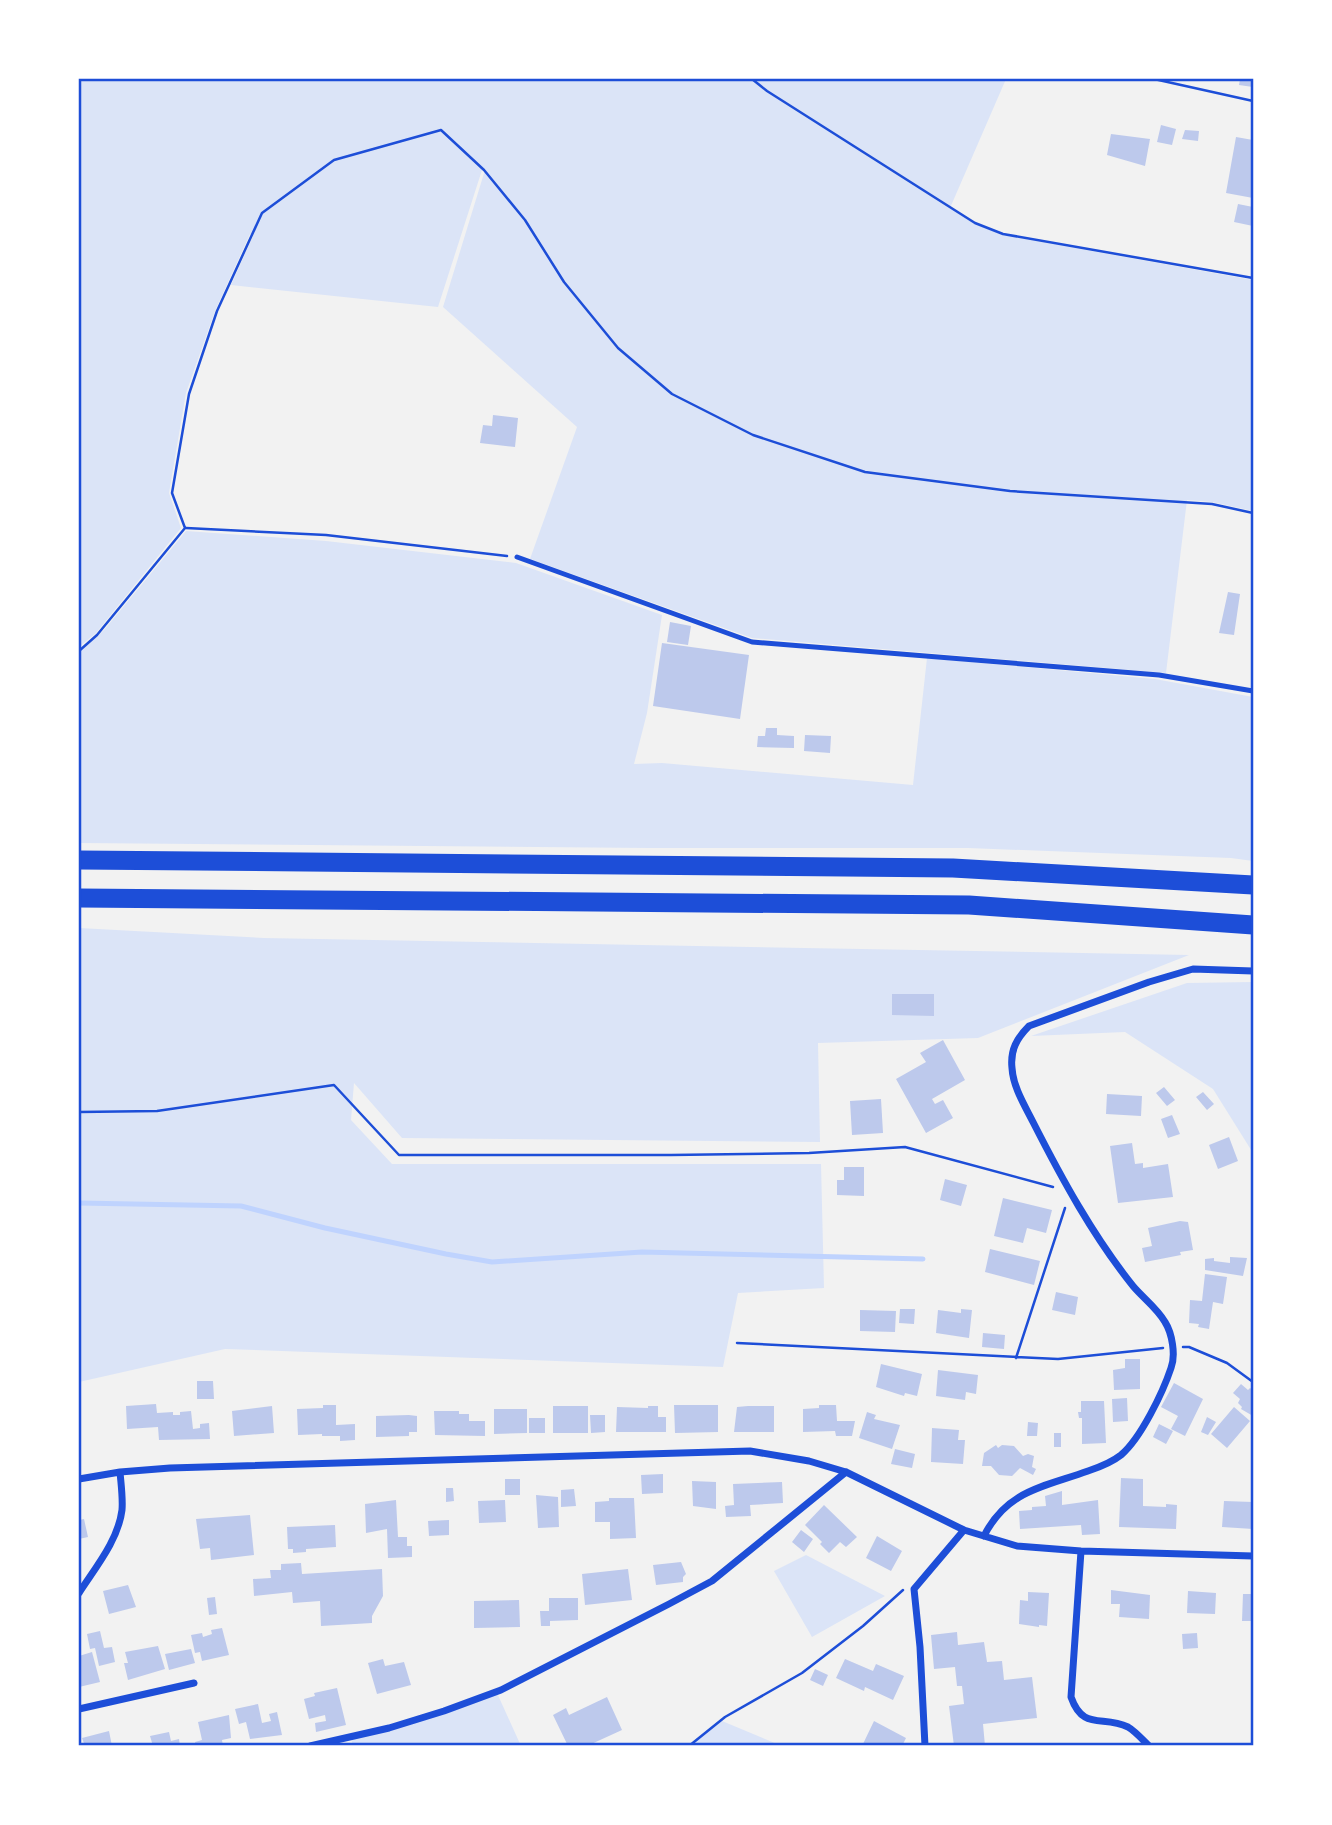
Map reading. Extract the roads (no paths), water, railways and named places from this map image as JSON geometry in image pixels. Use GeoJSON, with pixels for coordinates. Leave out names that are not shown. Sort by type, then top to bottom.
{"type":"FeatureCollection","features":[{"type":"Feature","properties":{"kind":"highway"},"geometry":{"type":"LineString","coordinates":[[79,860],[953,868],[1253,885]]}},
{"type":"Feature","properties":{"kind":"highway"},"geometry":{"type":"LineString","coordinates":[[79,898],[970,905],[1253,925]]}},
{"type":"Feature","properties":{"kind":"street"},"geometry":{"type":"LineString","coordinates":[[984,1536],[994,1518],[1015,1497],[1106,1465],[1122,1454],[1145,1420],[1172,1366],[1173,1347],[1165,1322],[1132,1284],[1069,1190],[1017,1087],[1012,1068],[1016,1039],[1029,1026],[1160,979],[1193,970],[1253,971]]}},
{"type":"Feature","properties":{"kind":"street"},"geometry":{"type":"LineString","coordinates":[[79,1479],[170,1468],[750,1451],[809,1461],[845,1472],[964,1530],[1017,1546],[1081,1551],[1253,1556]]}},
{"type":"Feature","properties":{"kind":"street"},"geometry":{"type":"LineString","coordinates":[[79,1593],[109,1546],[119,1523],[122,1508],[120,1472]]}},
{"type":"Feature","properties":{"kind":"street"},"geometry":{"type":"LineString","coordinates":[[310,1746],[444,1712],[501,1690],[669,1604],[712,1581],[845,1472]]}},
{"type":"Feature","properties":{"kind":"street"},"geometry":{"type":"LineString","coordinates":[[925,1746],[914,1589],[964,1530]]}},
{"type":"Feature","properties":{"kind":"street"},"geometry":{"type":"LineString","coordinates":[[1081,1551],[1071,1697],[1075,1710],[1087,1719],[1129,1727],[1149,1746]]}},
{"type":"Feature","properties":{"kind":"street"},"geometry":{"type":"LineString","coordinates":[[79,1709],[194,1683]]}},
{"type":"Feature","properties":{"kind":"lane"},"geometry":{"type":"LineString","coordinates":[[517,557],[752,642],[1159,675],[1253,691]]}},
{"type":"Feature","properties":{"kind":"waterway"},"geometry":{"type":"LineString","coordinates":[[79,1203],[241,1206],[325,1228],[492,1262],[642,1252],[923,1259]]}}]}
